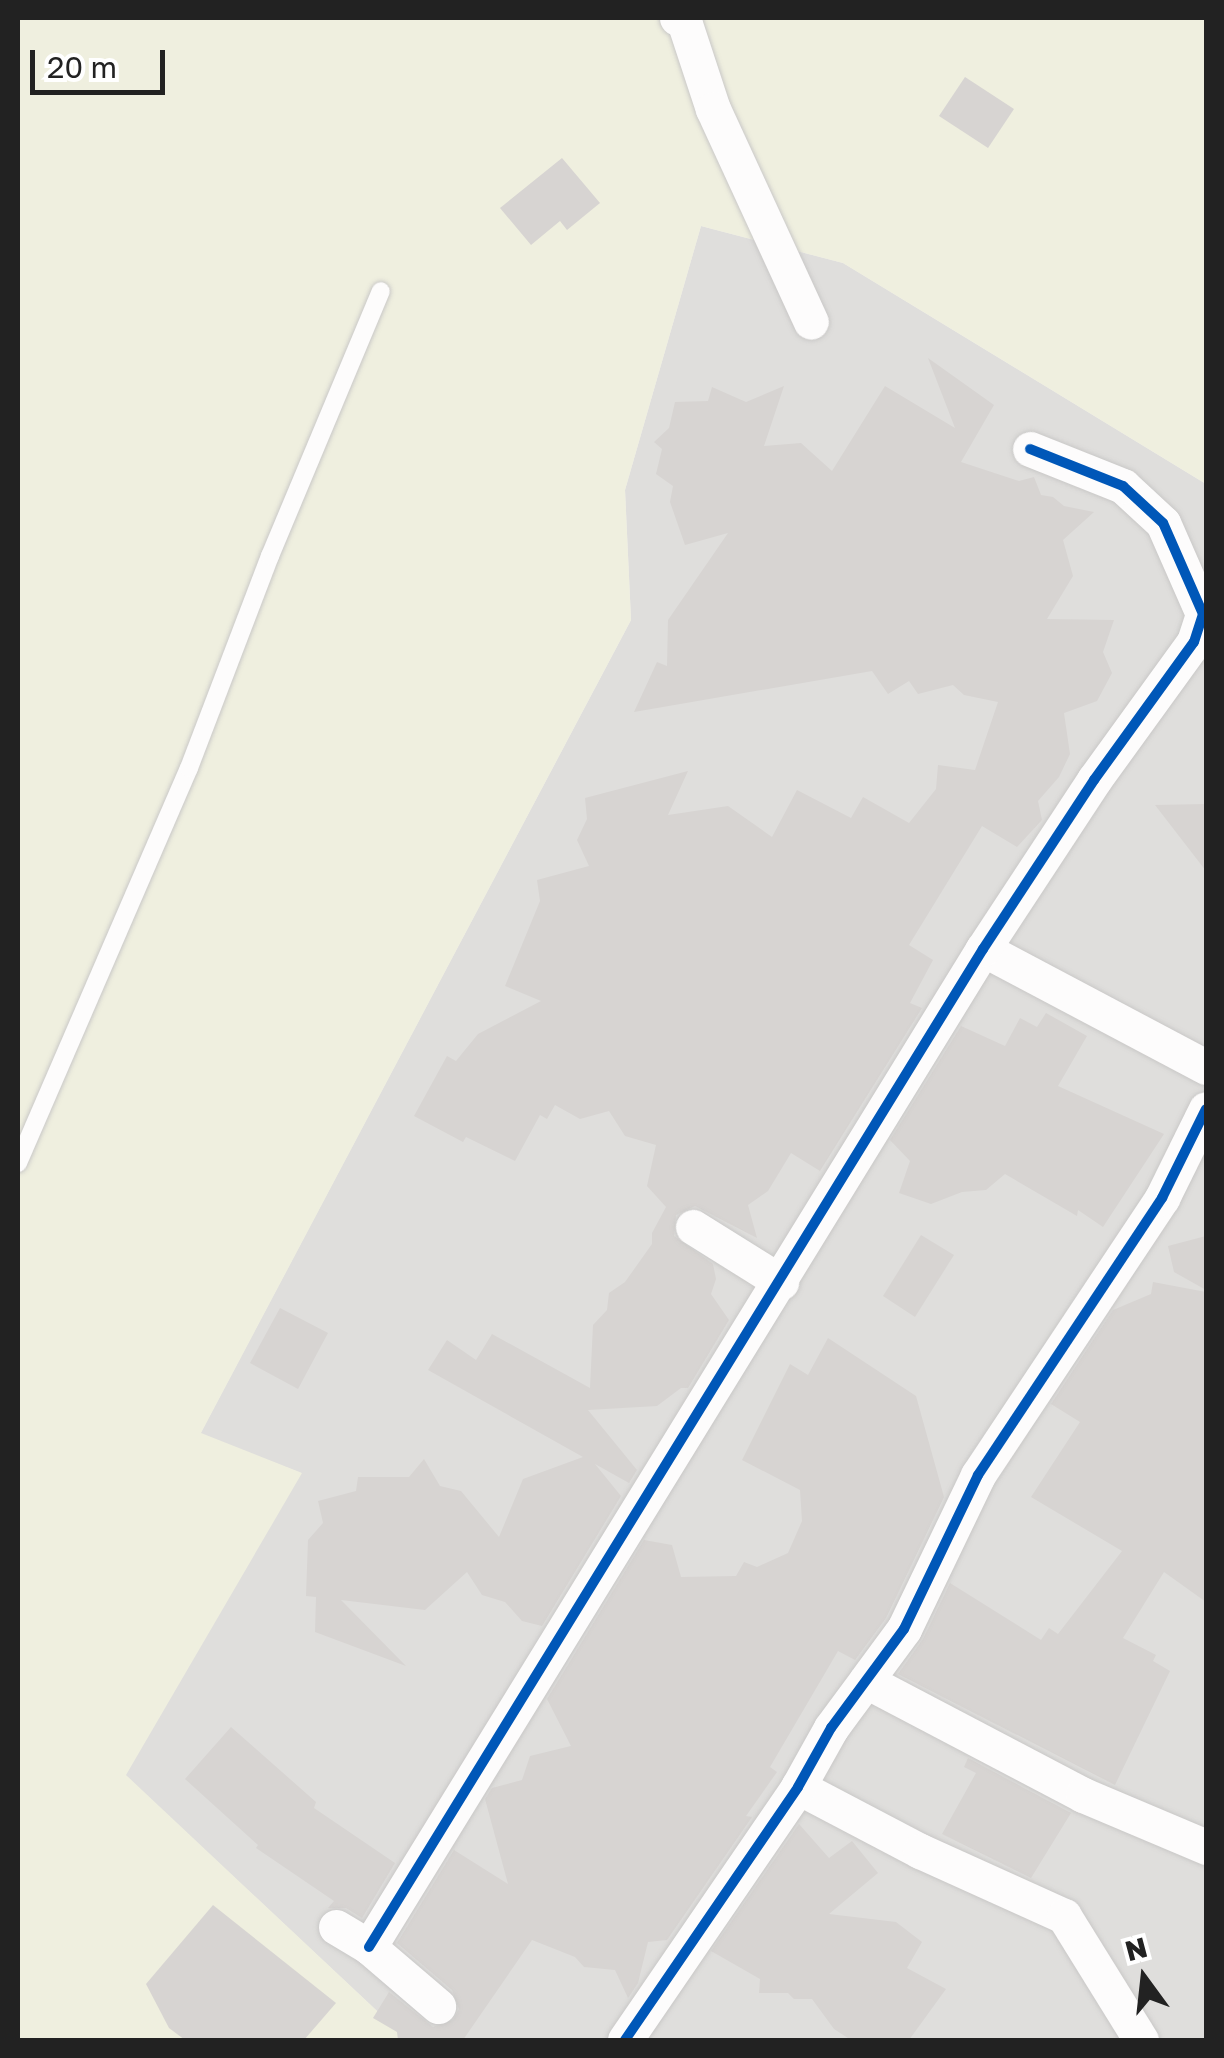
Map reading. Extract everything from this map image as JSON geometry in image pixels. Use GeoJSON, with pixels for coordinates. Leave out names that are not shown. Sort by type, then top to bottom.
{"type":"FeatureCollection","features":[{"type":"Feature","properties":{"kind":"street"},"geometry":{"type":"LineString","coordinates":[[677,18],[684,21],[713,109],[812,322]]}},
{"type":"Feature","properties":{"kind":"street"},"geometry":{"type":"LineString","coordinates":[[370,1947],[490,1745],[983,949],[1094,780],[1194,642],[1203,614],[1162,523],[1123,486],[1030,449]]}},
{"type":"Feature","properties":{"kind":"street"},"geometry":{"type":"LineString","coordinates":[[983,949],[1206,1067]]}},
{"type":"Feature","properties":{"kind":"street"},"geometry":{"type":"LineString","coordinates":[[625,2040],[798,1787],[831,1728],[904,1630],[978,1474],[1162,1198],[1206,1109]]}},
{"type":"Feature","properties":{"kind":"street"},"geometry":{"type":"LineString","coordinates":[[693,1227],[780,1282]]}},
{"type":"Feature","properties":{"kind":"street"},"geometry":{"type":"LineString","coordinates":[[866,1681],[1083,1794],[1206,1847]]}},
{"type":"Feature","properties":{"kind":"street"},"geometry":{"type":"LineString","coordinates":[[798,1787],[920,1851],[1064,1916],[1142,2040]]}},
{"type":"Feature","properties":{"kind":"street"},"geometry":{"type":"LineString","coordinates":[[336,1927],[370,1947],[438,2006]]}},
{"type":"Feature","properties":{"kind":"lane"},"geometry":{"type":"LineString","coordinates":[[18,1163],[189,768],[270,556],[381,290]]}},
{"type":"Feature","properties":{"kind":"shaded area"},"geometry":{"type":"Polygon","coordinates":[[[701,226],[843,263],[1206,484],[1206,2040],[408,2040],[125,1775],[301,1473],[200,1434],[631,620],[625,490],[701,226]]]}},
{"type":"Feature","properties":{"kind":"green space"},"geometry":{"type":"Polygon","coordinates":[[[18,18],[1206,18],[1206,484],[843,263],[701,226],[625,490],[631,620],[201,1433],[302,1473],[126,1775],[408,2040],[18,2040],[18,18]]]}},
{"type":"Feature","properties":{"kind":"building"},"geometry":{"type":"Polygon","coordinates":[[[965,77],[1014,109],[988,148],[939,116],[965,77]]]}},
{"type":"Feature","properties":{"kind":"building"},"geometry":{"type":"Polygon","coordinates":[[[562,158],[600,203],[567,230],[560,221],[531,245],[500,208],[562,158]]]}},
{"type":"Feature","properties":{"kind":"building"},"geometry":{"type":"Polygon","coordinates":[[[928,358],[994,405],[961,462],[1019,481],[1034,477],[1041,495],[1053,497],[1064,506],[1094,512],[1063,540],[1073,576],[1047,619],[1114,620],[1103,652],[1112,673],[1097,701],[1064,713],[1070,754],[1059,777],[1038,801],[1042,820],[1017,847],[982,826],[909,945],[933,960],[910,1003],[922,1008],[820,1171],[791,1153],[768,1191],[748,1205],[757,1238],[695,1206],[676,1215],[674,1236],[713,1264],[716,1279],[711,1294],[729,1320],[688,1388],[681,1388],[657,1406],[588,1410],[637,1470],[629,1483],[595,1464],[621,1496],[542,1626],[522,1621],[505,1602],[482,1595],[467,1572],[425,1610],[341,1600],[406,1666],[315,1632],[316,1597],[306,1596],[308,1540],[323,1523],[318,1501],[356,1491],[358,1477],[409,1477],[424,1459],[440,1486],[461,1491],[499,1537],[523,1479],[583,1457],[428,1370],[447,1340],[476,1360],[492,1334],[590,1388],[593,1325],[607,1310],[609,1293],[625,1282],[652,1244],[652,1233],[666,1207],[647,1186],[656,1145],[625,1136],[609,1111],[580,1119],[555,1105],[547,1119],[540,1115],[515,1161],[466,1137],[463,1142],[414,1116],[447,1056],[456,1061],[478,1034],[541,1001],[505,986],[540,901],[537,880],[589,866],[577,840],[587,819],[585,798],[688,771],[668,815],[728,806],[772,837],[797,790],[851,818],[863,797],[909,823],[936,789],[938,765],[975,770],[998,702],[964,695],[953,685],[918,694],[909,681],[888,694],[872,671],[634,712],[657,662],[667,666],[668,620],[728,533],[685,545],[670,502],[673,486],[656,474],[662,449],[654,442],[669,428],[675,402],[708,401],[712,387],[746,402],[784,386],[764,446],[801,443],[832,471],[885,386],[955,428],[928,358]]]}},
{"type":"Feature","properties":{"kind":"building"},"geometry":{"type":"Polygon","coordinates":[[[1206,804],[1206,871],[1155,805],[1206,804]]]}},
{"type":"Feature","properties":{"kind":"building"},"geometry":{"type":"Polygon","coordinates":[[[1046,1013],[1087,1036],[1058,1086],[1164,1134],[1103,1227],[1078,1210],[1077,1216],[1005,1174],[986,1190],[962,1192],[931,1204],[899,1193],[910,1161],[890,1140],[961,1026],[1005,1046],[1020,1018],[1037,1027],[1046,1013]]]}},
{"type":"Feature","properties":{"kind":"building"},"geometry":{"type":"Polygon","coordinates":[[[921,1235],[954,1255],[915,1317],[883,1296],[921,1235]]]}},
{"type":"Feature","properties":{"kind":"building"},"geometry":{"type":"Polygon","coordinates":[[[1206,1236],[1206,1290],[1174,1272],[1168,1246],[1206,1236]]]}},
{"type":"Feature","properties":{"kind":"building"},"geometry":{"type":"Polygon","coordinates":[[[1153,1282],[1206,1292],[1206,1602],[1164,1572],[1123,1638],[1156,1655],[1153,1661],[1170,1671],[1115,1785],[898,1674],[923,1639],[950,1583],[1041,1640],[1049,1628],[1058,1634],[1122,1551],[1031,1497],[1080,1422],[1051,1404],[1113,1310],[1151,1294],[1153,1282]]]}},
{"type":"Feature","properties":{"kind":"building"},"geometry":{"type":"Polygon","coordinates":[[[280,1308],[328,1333],[298,1389],[250,1363],[280,1308]]]}},
{"type":"Feature","properties":{"kind":"building"},"geometry":{"type":"Polygon","coordinates":[[[828,1338],[916,1396],[944,1497],[886,1618],[855,1660],[838,1651],[770,1767],[777,1772],[746,1816],[752,1817],[667,1940],[648,1942],[638,1983],[628,1998],[615,1970],[584,1967],[575,1957],[532,1940],[463,2040],[398,2040],[397,2032],[373,2018],[389,1992],[433,2027],[453,2020],[459,2009],[452,1990],[397,1943],[454,1850],[508,1884],[485,1799],[492,1788],[522,1780],[530,1756],[571,1746],[547,1699],[644,1540],[672,1545],[681,1577],[736,1576],[744,1562],[757,1567],[788,1553],[802,1521],[800,1490],[742,1460],[790,1364],[808,1375],[828,1338]]]}},
{"type":"Feature","properties":{"kind":"building"},"geometry":{"type":"Polygon","coordinates":[[[231,1727],[316,1802],[314,1808],[395,1863],[362,1918],[346,1908],[328,1908],[334,1901],[256,1848],[258,1845],[185,1779],[231,1727]]]}},
{"type":"Feature","properties":{"kind":"building"},"geometry":{"type":"Polygon","coordinates":[[[968,1758],[1071,1813],[1031,1878],[942,1834],[976,1773],[964,1767],[968,1758]]]}},
{"type":"Feature","properties":{"kind":"building"},"geometry":{"type":"Polygon","coordinates":[[[799,1824],[829,1858],[852,1841],[878,1873],[829,1914],[896,1922],[922,1942],[907,1968],[946,1989],[909,2040],[851,2040],[834,2029],[812,1999],[794,1999],[788,1993],[759,1993],[760,1979],[711,1951],[799,1824]]]}},
{"type":"Feature","properties":{"kind":"building"},"geometry":{"type":"Polygon","coordinates":[[[213,1905],[336,2003],[304,2040],[185,2040],[169,2028],[146,1984],[213,1905]]]}},
{"type":"Feature","properties":{"kind":"cycle path"},"geometry":{"type":"LineString","coordinates":[[369,1947],[983,949],[1094,780],[1194,642],[1203,614],[1163,523],[1123,486],[1030,449]]}},
{"type":"Feature","properties":{"kind":"cycle path"},"geometry":{"type":"LineString","coordinates":[[625,2040],[798,1787],[831,1728],[904,1629],[978,1475],[1162,1198],[1206,1109]]}}]}
